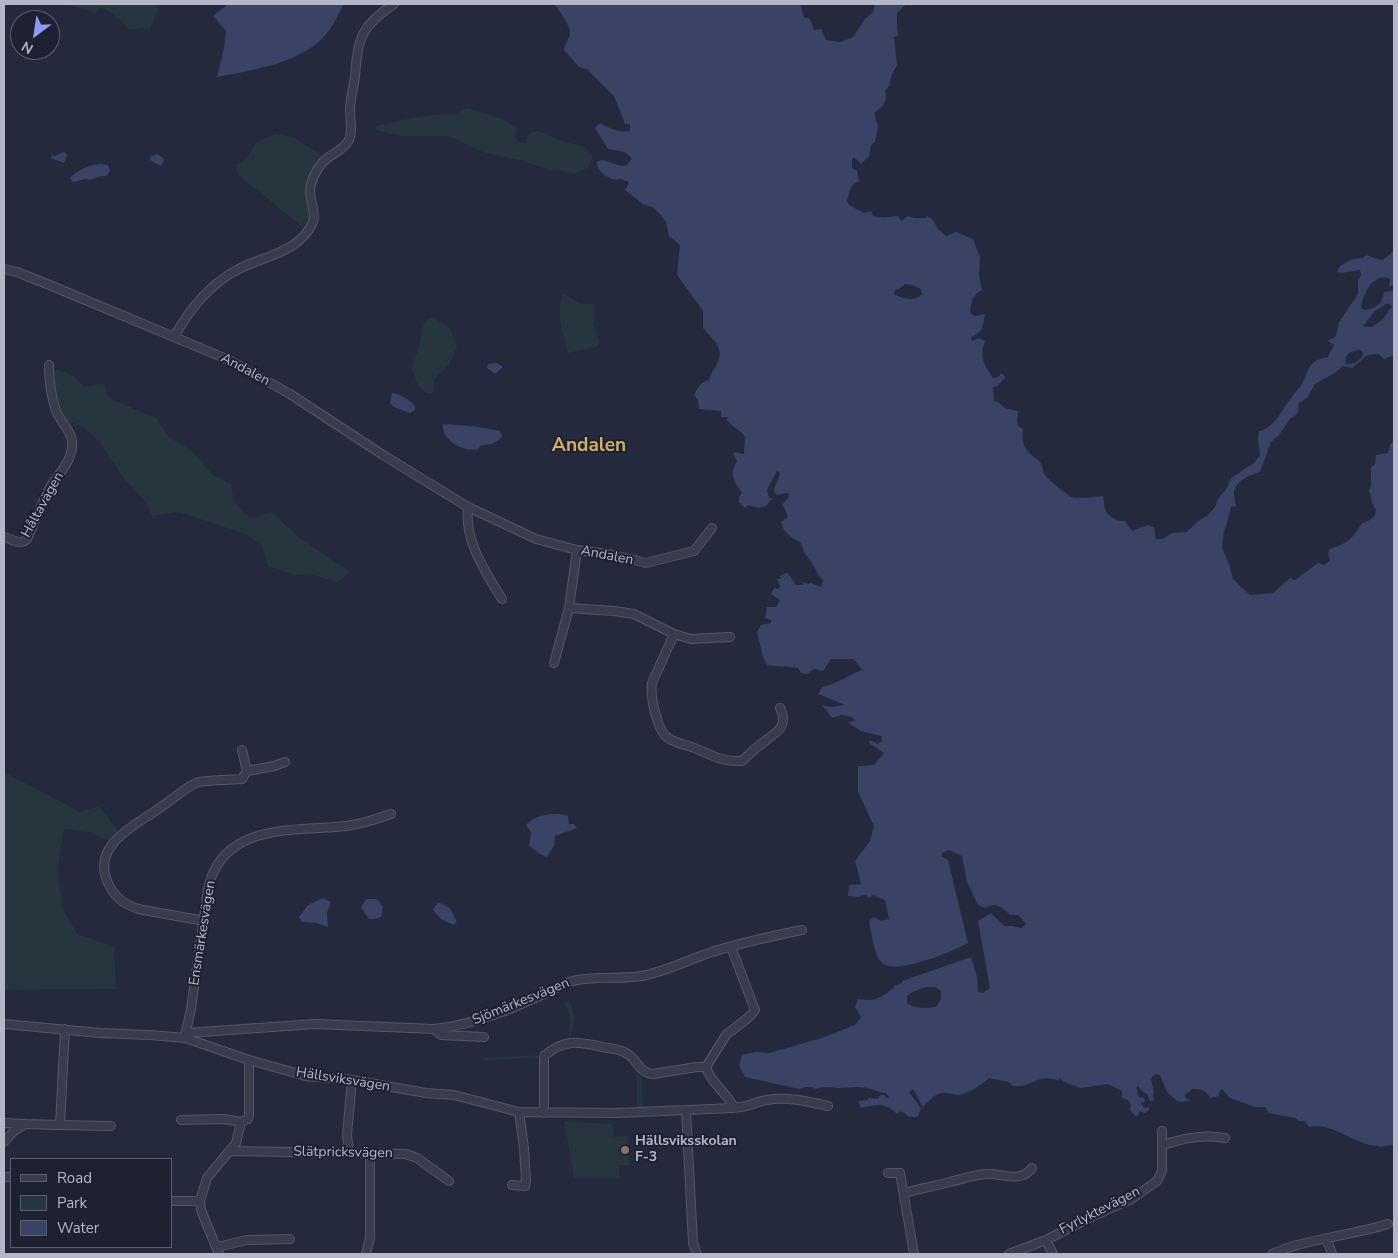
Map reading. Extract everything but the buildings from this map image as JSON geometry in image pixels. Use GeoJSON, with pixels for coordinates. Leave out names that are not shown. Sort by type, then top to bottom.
{"type":"FeatureCollection","features":[{"type":"Feature","properties":{"kind":"street"},"geometry":{"type":"LineString","coordinates":[[174,336],[189,312],[212,288],[235,271],[287,249],[299,240],[312,223],[314,215],[309,196],[311,182],[322,164],[343,147],[350,137],[350,99],[360,40],[372,21],[394,4]]}},
{"type":"Feature","properties":{"kind":"street","name":"Andalen"},"geometry":{"type":"LineString","coordinates":[[4,269],[17,272],[52,286],[229,360],[290,394],[383,455],[468,507],[536,539],[577,550],[614,555],[646,563],[694,551],[712,528]]}},
{"type":"Feature","properties":{"kind":"street","name":"Håltavägen"},"geometry":{"type":"LineString","coordinates":[[4,537],[19,542],[25,542],[28,539],[48,490],[64,468],[71,452],[72,441],[70,433],[56,410],[49,382],[49,365]]}},
{"type":"Feature","properties":{"kind":"street"},"geometry":{"type":"LineString","coordinates":[[468,507],[468,525],[474,547],[502,599]]}},
{"type":"Feature","properties":{"kind":"street"},"geometry":{"type":"LineString","coordinates":[[554,663],[569,608],[577,550]]}},
{"type":"Feature","properties":{"kind":"street"},"geometry":{"type":"LineString","coordinates":[[569,608],[634,614],[674,634],[691,639],[730,637]]}},
{"type":"Feature","properties":{"kind":"street"},"geometry":{"type":"LineString","coordinates":[[674,634],[652,683],[651,690],[660,727],[667,738],[714,758],[731,762],[742,761],[759,745],[778,732],[783,725],[784,718],[780,708]]}},
{"type":"Feature","properties":{"kind":"street"},"geometry":{"type":"LineString","coordinates":[[205,921],[143,910],[128,905],[114,893],[108,884],[103,866],[104,859],[112,844],[123,834],[190,786],[200,781],[242,779],[247,771],[242,750]]}},
{"type":"Feature","properties":{"kind":"street"},"geometry":{"type":"LineString","coordinates":[[247,771],[274,766],[284,762]]}},
{"type":"Feature","properties":{"kind":"street","name":"Ensmärkesvägen"},"geometry":{"type":"LineString","coordinates":[[185,1035],[205,921],[208,889],[213,872],[228,852],[246,840],[259,835],[349,826],[391,814]]}},
{"type":"Feature","properties":{"kind":"street","name":"Sjömärkesvägen"},"geometry":{"type":"LineString","coordinates":[[185,1035],[315,1024],[434,1029],[464,1025],[486,1019],[570,982],[581,979],[640,976],[661,971],[754,940],[802,930]]}},
{"type":"Feature","properties":{"kind":"street"},"geometry":{"type":"LineString","coordinates":[[731,947],[755,1010],[726,1035],[706,1067],[708,1076],[730,1098],[734,1108]]}},
{"type":"Feature","properties":{"kind":"street","name":"Hällsviksvägen"},"geometry":{"type":"LineString","coordinates":[[4,1024],[100,1033],[185,1035],[249,1060],[306,1076],[352,1080],[426,1094],[454,1095],[520,1112],[618,1113],[734,1108],[774,1099],[828,1106]]}},
{"type":"Feature","properties":{"kind":"street"},"geometry":{"type":"LineString","coordinates":[[60,1125],[64,1029]]}},
{"type":"Feature","properties":{"kind":"street"},"geometry":{"type":"LineString","coordinates":[[434,1029],[441,1035],[484,1037]]}},
{"type":"Feature","properties":{"kind":"street"},"geometry":{"type":"LineString","coordinates":[[544,1113],[544,1056],[568,1042],[582,1042],[624,1051],[630,1055],[639,1068],[648,1074],[706,1067]]}},
{"type":"Feature","properties":{"kind":"street"},"geometry":{"type":"LineString","coordinates":[[181,1120],[224,1119],[241,1122],[248,1119],[249,1060]]}},
{"type":"Feature","properties":{"kind":"street"},"geometry":{"type":"LineString","coordinates":[[349,1152],[348,1135],[352,1080]]}},
{"type":"Feature","properties":{"kind":"street"},"geometry":{"type":"LineString","coordinates":[[686,1110],[693,1244],[697,1254]]}},
{"type":"Feature","properties":{"kind":"street"},"geometry":{"type":"LineString","coordinates":[[512,1185],[525,1186],[526,1181],[520,1112]]}},
{"type":"Feature","properties":{"kind":"street"},"geometry":{"type":"LineString","coordinates":[[241,1122],[236,1143],[207,1178],[200,1201],[201,1210],[218,1251],[247,1240],[290,1238]]}},
{"type":"Feature","properties":{"kind":"street"},"geometry":{"type":"LineString","coordinates":[[4,1123],[111,1126]]}},
{"type":"Feature","properties":{"kind":"street"},"geometry":{"type":"LineString","coordinates":[[4,1142],[14,1131],[25,1124]]}},
{"type":"Feature","properties":{"kind":"street","name":"Fyrlyktevägen"},"geometry":{"type":"LineString","coordinates":[[1009,1254],[1046,1240],[1086,1219],[1130,1200],[1157,1181],[1162,1171],[1162,1131]]}},
{"type":"Feature","properties":{"kind":"street"},"geometry":{"type":"LineString","coordinates":[[1163,1145],[1209,1136],[1225,1138]]}},
{"type":"Feature","properties":{"kind":"street","name":"Slätpricksvägen"},"geometry":{"type":"LineString","coordinates":[[229,1151],[349,1152],[412,1155],[449,1181]]}},
{"type":"Feature","properties":{"kind":"street"},"geometry":{"type":"LineString","coordinates":[[366,1254],[370,1238],[370,1154]]}},
{"type":"Feature","properties":{"kind":"street"},"geometry":{"type":"LineString","coordinates":[[904,1193],[974,1176],[988,1174],[1009,1177],[1020,1176],[1025,1175],[1032,1168]]}},
{"type":"Feature","properties":{"kind":"street"},"geometry":{"type":"LineString","coordinates":[[888,1173],[900,1173],[914,1254]]}},
{"type":"Feature","properties":{"kind":"street"},"geometry":{"type":"LineString","coordinates":[[172,1201],[200,1201]]}},
{"type":"Feature","properties":{"kind":"street"},"geometry":{"type":"LineString","coordinates":[[1272,1254],[1294,1245],[1388,1224]]}},
{"type":"Feature","properties":{"kind":"street"},"geometry":{"type":"LineString","coordinates":[[1325,1239],[1330,1245],[1332,1254]]}},
{"type":"Feature","properties":{"kind":"street"},"geometry":{"type":"LineString","coordinates":[[1046,1240],[1053,1254]]}},
{"type":"Feature","properties":{"kind":"green space"},"geometry":{"type":"Polygon","coordinates":[[[67,4],[158,4],[159,9],[150,28],[129,30],[120,19],[102,7],[95,13],[67,4]]]}},
{"type":"Feature","properties":{"kind":"green space"},"geometry":{"type":"Polygon","coordinates":[[[467,108],[497,117],[517,127],[515,138],[520,142],[527,143],[526,136],[538,131],[562,141],[583,146],[593,156],[588,168],[575,173],[546,169],[524,161],[485,153],[449,136],[402,136],[376,130],[376,126],[416,117],[442,114],[453,115],[467,108]]]}},
{"type":"Feature","properties":{"kind":"green space"},"geometry":{"type":"Polygon","coordinates":[[[275,134],[293,137],[322,156],[317,164],[307,194],[310,217],[303,227],[237,174],[236,165],[247,158],[255,143],[275,134]]]}},
{"type":"Feature","properties":{"kind":"green space"},"geometry":{"type":"Polygon","coordinates":[[[563,293],[580,304],[593,304],[595,310],[593,324],[600,342],[596,347],[568,353],[560,315],[563,293]]]}},
{"type":"Feature","properties":{"kind":"green space"},"geometry":{"type":"Polygon","coordinates":[[[433,317],[450,328],[457,347],[449,365],[434,379],[434,392],[429,394],[416,382],[412,365],[423,326],[425,322],[433,317]]]}},
{"type":"Feature","properties":{"kind":"green space"},"geometry":{"type":"Polygon","coordinates":[[[52,370],[70,374],[84,387],[103,383],[111,399],[156,418],[168,436],[193,452],[212,474],[231,485],[234,502],[251,518],[272,512],[297,536],[350,572],[337,582],[310,574],[295,575],[268,566],[262,545],[245,534],[179,512],[152,516],[145,501],[125,480],[101,444],[85,428],[63,419],[46,390],[52,370]]]}},
{"type":"Feature","properties":{"kind":"green space"},"geometry":{"type":"Polygon","coordinates":[[[4,772],[80,812],[99,806],[118,831],[108,841],[93,833],[64,829],[57,871],[64,911],[77,934],[114,947],[116,989],[4,990],[4,772]]]}},
{"type":"Feature","properties":{"kind":"green space"},"geometry":{"type":"Polygon","coordinates":[[[569,1000],[575,1016],[571,1037],[569,1038],[570,1017],[565,1003],[569,1000]]]}},
{"type":"Feature","properties":{"kind":"green space"},"geometry":{"type":"Polygon","coordinates":[[[538,1055],[538,1058],[484,1060],[483,1058],[538,1055]]]}},
{"type":"Feature","properties":{"kind":"green space"},"geometry":{"type":"Polygon","coordinates":[[[637,1073],[642,1079],[643,1108],[637,1108],[637,1073]]]}},
{"type":"Feature","properties":{"kind":"green space"},"geometry":{"type":"Polygon","coordinates":[[[564,1121],[613,1124],[614,1137],[628,1136],[629,1165],[619,1165],[619,1178],[574,1178],[564,1121]]]}},
{"type":"Feature","properties":{"kind":"water"},"geometry":{"type":"Polygon","coordinates":[[[228,4],[344,4],[337,18],[321,40],[298,55],[258,69],[217,77],[226,31],[213,16],[228,4]]]}},
{"type":"Feature","properties":{"kind":"water"},"geometry":{"type":"Polygon","coordinates":[[[554,4],[800,4],[804,17],[810,19],[814,30],[821,29],[826,40],[841,42],[853,37],[865,19],[873,12],[875,4],[906,4],[897,13],[897,30],[899,35],[894,37],[897,65],[889,86],[885,91],[886,98],[884,104],[874,113],[878,126],[875,142],[871,145],[869,156],[861,164],[854,157],[852,159],[852,168],[857,171],[859,181],[849,192],[847,201],[849,205],[864,213],[871,211],[873,216],[898,216],[901,221],[908,216],[926,218],[927,216],[933,220],[938,229],[946,236],[956,232],[973,239],[980,257],[979,275],[982,290],[972,300],[971,314],[975,316],[985,314],[982,328],[971,337],[972,341],[979,338],[985,341],[982,352],[983,361],[993,378],[999,377],[1001,373],[1006,377],[998,386],[993,387],[994,401],[1005,408],[1018,411],[1017,421],[1018,426],[1023,429],[1024,445],[1040,463],[1045,475],[1054,483],[1072,497],[1103,496],[1106,512],[1110,516],[1119,521],[1125,521],[1132,531],[1148,525],[1154,527],[1156,539],[1162,539],[1172,533],[1187,532],[1198,521],[1207,516],[1227,488],[1231,478],[1254,463],[1260,455],[1259,431],[1269,426],[1278,418],[1301,386],[1312,364],[1328,357],[1334,345],[1328,341],[1336,336],[1339,322],[1358,294],[1358,281],[1361,275],[1360,270],[1337,272],[1340,266],[1353,259],[1363,258],[1366,255],[1381,260],[1394,250],[1394,285],[1389,286],[1390,279],[1384,277],[1374,281],[1366,291],[1361,308],[1365,310],[1373,308],[1381,302],[1384,292],[1394,291],[1394,355],[1384,359],[1378,354],[1368,355],[1352,368],[1343,366],[1315,384],[1308,397],[1298,404],[1299,410],[1296,415],[1290,419],[1279,435],[1271,442],[1260,472],[1252,474],[1237,485],[1234,494],[1236,506],[1231,507],[1224,531],[1222,548],[1233,579],[1250,595],[1273,593],[1290,578],[1295,580],[1318,563],[1324,565],[1330,561],[1328,554],[1330,549],[1349,540],[1362,523],[1370,520],[1375,515],[1376,510],[1369,490],[1371,486],[1371,467],[1375,464],[1376,455],[1388,453],[1390,445],[1394,440],[1394,1145],[1379,1147],[1362,1143],[1328,1128],[1319,1126],[1309,1127],[1305,1121],[1269,1113],[1265,1107],[1255,1107],[1230,1098],[1222,1089],[1219,1092],[1219,1096],[1210,1098],[1203,1090],[1192,1089],[1184,1096],[1191,1101],[1178,1102],[1167,1092],[1160,1075],[1155,1074],[1151,1079],[1154,1100],[1150,1101],[1147,1094],[1138,1086],[1136,1087],[1139,1097],[1144,1098],[1145,1102],[1140,1103],[1144,1108],[1149,1107],[1149,1110],[1145,1113],[1139,1111],[1136,1117],[1130,1110],[1131,1105],[1128,1100],[1122,1098],[1122,1091],[1108,1084],[1080,1088],[1063,1081],[1059,1077],[1059,1081],[1046,1078],[1026,1085],[1016,1086],[1008,1082],[989,1078],[967,1093],[936,1095],[923,1107],[913,1089],[909,1092],[921,1108],[918,1116],[915,1118],[908,1117],[900,1111],[897,1114],[885,1106],[876,1105],[861,1108],[858,1101],[868,1100],[868,1098],[878,1099],[880,1095],[889,1097],[886,1093],[870,1089],[859,1087],[825,1087],[816,1089],[806,1087],[799,1089],[745,1077],[739,1066],[742,1055],[756,1052],[769,1053],[822,1038],[855,1025],[861,1017],[855,1007],[858,999],[870,1000],[878,998],[894,988],[894,986],[902,983],[902,981],[971,957],[977,977],[978,992],[983,993],[990,988],[978,921],[991,913],[1004,926],[1021,928],[1026,924],[1018,915],[1010,915],[999,906],[993,905],[985,908],[978,905],[967,882],[962,856],[949,850],[943,852],[941,856],[948,860],[968,943],[910,965],[888,966],[881,962],[876,954],[869,921],[874,917],[881,921],[889,919],[885,900],[873,895],[869,898],[866,894],[859,897],[848,896],[849,885],[861,884],[855,861],[870,841],[874,826],[858,792],[858,766],[874,765],[884,753],[870,744],[869,740],[878,744],[882,741],[881,736],[861,731],[848,723],[855,720],[852,717],[842,715],[832,718],[822,705],[831,707],[845,705],[818,694],[822,687],[833,684],[862,670],[854,659],[831,659],[823,671],[814,669],[807,674],[801,673],[798,668],[767,665],[763,657],[757,632],[761,625],[771,623],[771,620],[765,618],[767,607],[776,607],[780,600],[771,594],[774,588],[778,589],[780,586],[777,579],[781,579],[780,576],[788,573],[796,585],[804,585],[801,582],[821,587],[823,580],[805,553],[801,543],[788,535],[782,526],[781,522],[788,517],[782,505],[789,497],[788,493],[777,495],[775,493],[774,489],[780,474],[779,472],[777,471],[767,490],[769,498],[772,499],[766,506],[759,508],[748,505],[745,508],[739,502],[739,497],[742,493],[733,474],[737,461],[733,454],[735,452],[744,454],[745,437],[727,420],[728,417],[721,417],[721,411],[699,409],[698,401],[694,395],[701,384],[709,380],[719,360],[719,349],[715,341],[703,328],[703,311],[677,275],[680,245],[669,236],[666,222],[654,208],[643,204],[625,190],[629,182],[621,179],[614,180],[608,177],[597,165],[597,162],[607,161],[626,166],[632,159],[625,152],[608,149],[595,128],[600,123],[618,131],[630,131],[630,124],[625,124],[614,96],[588,70],[579,67],[564,50],[570,31],[554,4]],[[905,284],[895,290],[894,294],[904,298],[912,299],[922,294],[921,289],[912,285],[905,284]],[[1388,303],[1375,311],[1363,326],[1372,327],[1383,319],[1392,306],[1388,303]],[[1360,350],[1351,352],[1346,357],[1346,364],[1355,363],[1362,357],[1363,352],[1360,350]],[[935,987],[914,991],[907,996],[907,1003],[910,1005],[925,1008],[936,1007],[941,999],[941,991],[935,987]]]}},
{"type":"Feature","properties":{"kind":"water"},"geometry":{"type":"Polygon","coordinates":[[[64,152],[67,156],[64,163],[51,158],[52,155],[55,156],[64,152]]]}},
{"type":"Feature","properties":{"kind":"water"},"geometry":{"type":"Polygon","coordinates":[[[156,154],[164,160],[161,166],[150,160],[151,155],[154,156],[156,154]]]}},
{"type":"Feature","properties":{"kind":"water"},"geometry":{"type":"Polygon","coordinates":[[[101,164],[108,165],[110,170],[107,176],[73,182],[70,178],[84,168],[101,164]]]}},
{"type":"Feature","properties":{"kind":"water"},"geometry":{"type":"Polygon","coordinates":[[[497,363],[503,367],[495,374],[487,368],[488,364],[497,363]]]}},
{"type":"Feature","properties":{"kind":"water"},"geometry":{"type":"Polygon","coordinates":[[[392,393],[408,400],[415,406],[415,410],[410,413],[394,407],[390,403],[392,393]]]}},
{"type":"Feature","properties":{"kind":"water"},"geometry":{"type":"Polygon","coordinates":[[[443,424],[480,427],[500,431],[502,436],[496,442],[481,445],[478,449],[466,449],[449,440],[443,430],[443,424]]]}},
{"type":"Feature","properties":{"kind":"water"},"geometry":{"type":"Polygon","coordinates":[[[561,814],[568,816],[569,824],[574,824],[577,828],[555,836],[554,846],[547,857],[529,846],[531,832],[526,825],[529,822],[542,816],[561,814]]]}},
{"type":"Feature","properties":{"kind":"water"},"geometry":{"type":"Polygon","coordinates":[[[323,898],[331,902],[327,913],[328,927],[317,923],[302,922],[299,917],[308,905],[323,898]]]}},
{"type":"Feature","properties":{"kind":"water"},"geometry":{"type":"Polygon","coordinates":[[[366,899],[377,899],[383,907],[381,917],[369,919],[361,908],[366,899]]]}},
{"type":"Feature","properties":{"kind":"water"},"geometry":{"type":"Polygon","coordinates":[[[438,902],[450,908],[457,922],[453,925],[441,919],[433,910],[438,902]]]}},
{"type":"Feature","properties":{"kind":"place","name":"Hällsviksskolan F-3"},"geometry":{"type":"Point","coordinates":[625,1150]}},
{"type":"Feature","properties":{"kind":"district","name":"Andalen"},"geometry":{"type":"Point","coordinates":[589,446]}}]}
